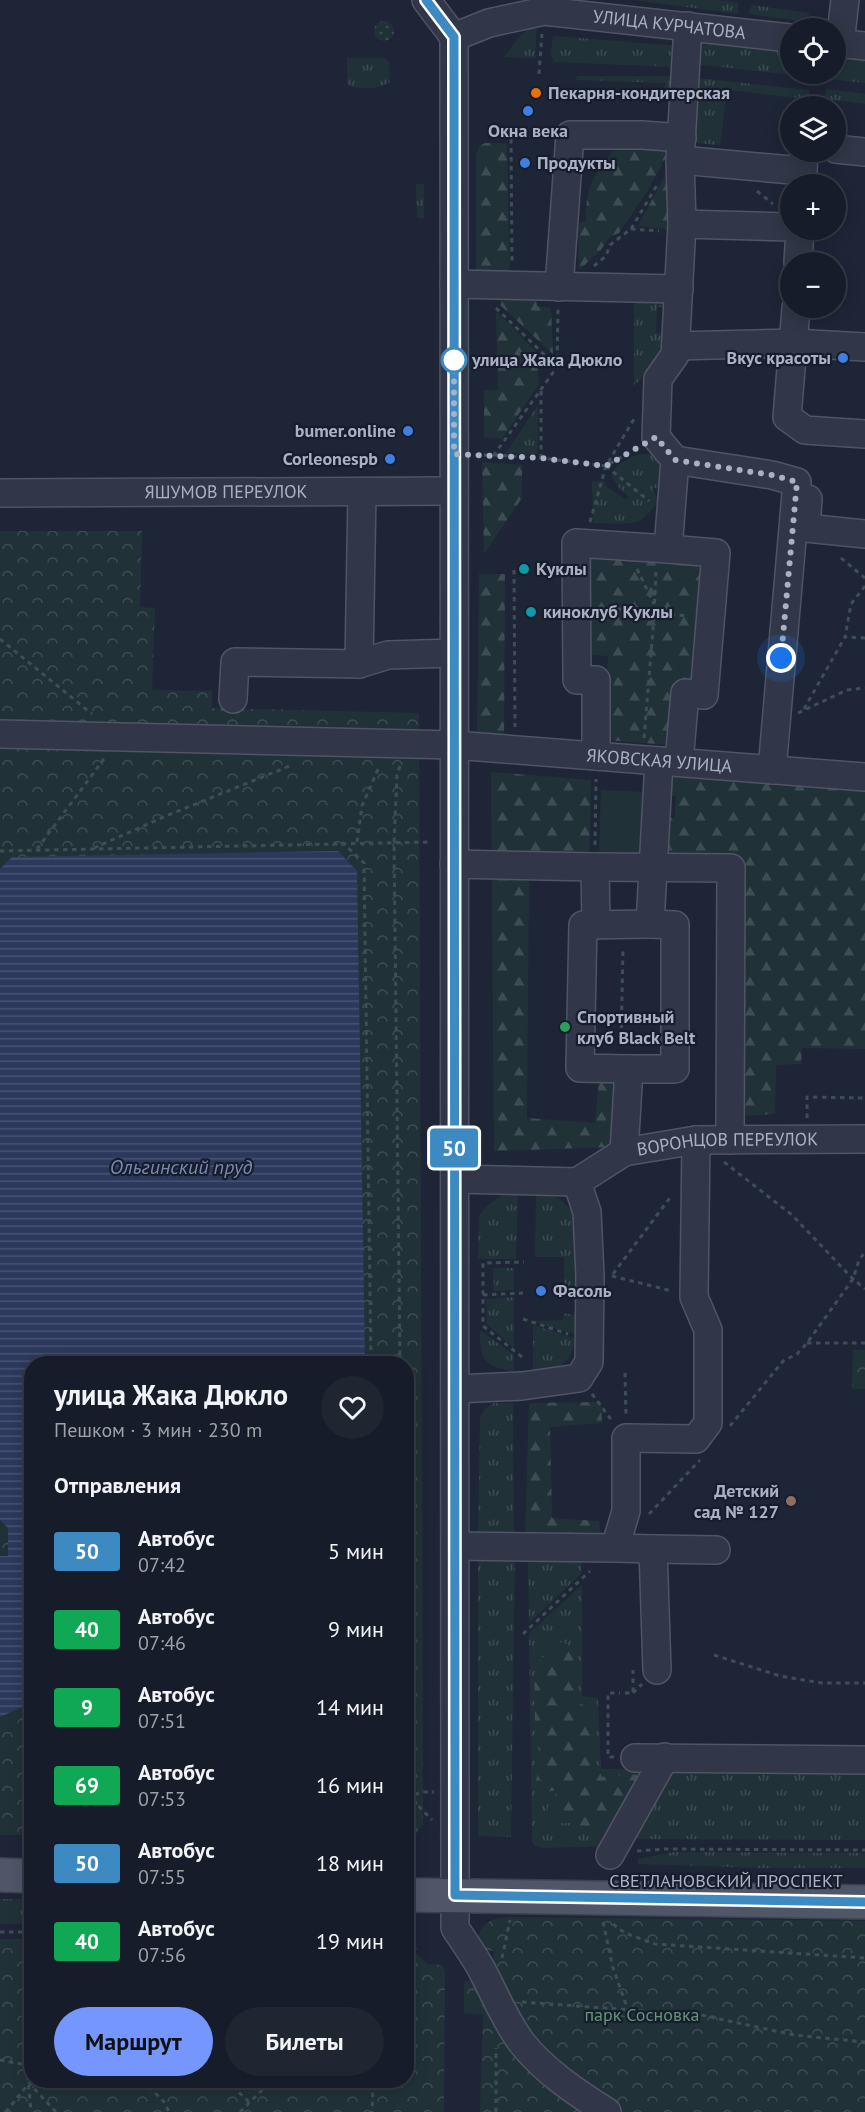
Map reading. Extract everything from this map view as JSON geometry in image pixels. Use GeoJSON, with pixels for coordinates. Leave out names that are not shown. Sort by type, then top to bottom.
{"type":"FeatureCollection","features":[{"type":"Feature","properties":{"kind":"main road"},"geometry":{"type":"LineString","coordinates":[[0,1875],[24,1876]]}},
{"type":"Feature","properties":{"kind":"main road","name":"СВЕТЛАНОВСКИЙ ПРОСПЕКТ"},"geometry":{"type":"LineString","coordinates":[[414,1879],[455,1887],[865,1902]]}},
{"type":"Feature","properties":{"kind":"main road","name":"СВЕТЛАНОВСКИЙ ПРОСПЕКТ"},"geometry":{"type":"LineString","coordinates":[[414,1894],[455,1887],[865,1882]]}},
{"type":"Feature","properties":{"kind":"main road"},"geometry":{"type":"LineString","coordinates":[[0,1893],[24,1893]]}},
{"type":"Feature","properties":{"kind":"street"},"geometry":{"type":"LineString","coordinates":[[426,0],[454,37],[462,283],[454,454],[455,1928],[484,1973],[496,2000],[522,2043],[543,2066],[581,2096],[607,2112]]}},
{"type":"Feature","properties":{"kind":"street"},"geometry":{"type":"LineString","coordinates":[[845,0],[847,44]]}},
{"type":"Feature","properties":{"kind":"street","name":"УЛИЦА КУРЧАТОВА"},"geometry":{"type":"LineString","coordinates":[[454,37],[489,23],[544,11],[780,37]]}},
{"type":"Feature","properties":{"kind":"street"},"geometry":{"type":"LineString","coordinates":[[688,26],[674,158],[682,224],[676,346],[675,356],[658,379],[656,437],[675,460],[772,475],[797,482],[809,492],[806,528],[865,534]]}},
{"type":"Feature","properties":{"kind":"street"},"geometry":{"type":"LineString","coordinates":[[559,287],[570,135],[642,135],[674,158],[803,169]]}},
{"type":"Feature","properties":{"kind":"street"},"geometry":{"type":"LineString","coordinates":[[846,150],[865,152]]}},
{"type":"Feature","properties":{"kind":"street"},"geometry":{"type":"LineString","coordinates":[[682,224],[780,227]]}},
{"type":"Feature","properties":{"kind":"street"},"geometry":{"type":"LineString","coordinates":[[462,283],[679,289]]}},
{"type":"Feature","properties":{"kind":"street"},"geometry":{"type":"LineString","coordinates":[[795,318],[787,417],[805,430],[865,434]]}},
{"type":"Feature","properties":{"kind":"street"},"geometry":{"type":"LineString","coordinates":[[676,346],[794,343],[865,347]]}},
{"type":"Feature","properties":{"kind":"street"},"geometry":{"type":"LineString","coordinates":[[662,549],[671,518],[675,460]]}},
{"type":"Feature","properties":{"kind":"street"},"geometry":{"type":"LineString","coordinates":[[772,770],[797,482]]}},
{"type":"Feature","properties":{"kind":"street","name":"ЯШУМОВ ПЕРЕУЛОК"},"geometry":{"type":"LineString","coordinates":[[0,493],[454,491]]}},
{"type":"Feature","properties":{"kind":"street"},"geometry":{"type":"LineString","coordinates":[[359,664],[362,492]]}},
{"type":"Feature","properties":{"kind":"street"},"geometry":{"type":"LineString","coordinates":[[596,756],[596,680],[577,680],[576,543],[717,553],[704,695],[684,693],[660,761],[650,924]]}},
{"type":"Feature","properties":{"kind":"street"},"geometry":{"type":"LineString","coordinates":[[233,699],[235,662],[359,664],[388,655],[454,653]]}},
{"type":"Feature","properties":{"kind":"street","name":"ЯКОВСКАЯ УЛИЦА"},"geometry":{"type":"LineString","coordinates":[[0,734],[454,745],[865,777]]}},
{"type":"Feature","properties":{"kind":"street"},"geometry":{"type":"LineString","coordinates":[[454,864],[731,868],[730,1140]]}},
{"type":"Feature","properties":{"kind":"street"},"geometry":{"type":"LineString","coordinates":[[595,867],[596,925]]}},
{"type":"Feature","properties":{"kind":"street"},"geometry":{"type":"LineString","coordinates":[[596,925],[675,925],[675,1069],[580,1068],[583,926],[596,925]]}},
{"type":"Feature","properties":{"kind":"street"},"geometry":{"type":"LineString","coordinates":[[624,1152],[625,1069]]}},
{"type":"Feature","properties":{"kind":"street","name":"ВОРОНЦОВ ПЕРЕУЛОК"},"geometry":{"type":"LineString","coordinates":[[577,1182],[624,1152],[695,1153],[730,1140],[865,1139]]}},
{"type":"Feature","properties":{"kind":"street"},"geometry":{"type":"LineString","coordinates":[[615,1548],[627,1511],[626,1438],[696,1439],[708,1423],[708,1330],[694,1297],[695,1153]]}},
{"type":"Feature","properties":{"kind":"street"},"geometry":{"type":"LineString","coordinates":[[454,1179],[577,1182],[601,1276],[589,1362],[579,1378],[522,1386],[455,1389]]}},
{"type":"Feature","properties":{"kind":"street"},"geometry":{"type":"LineString","coordinates":[[455,1546],[716,1550]]}},
{"type":"Feature","properties":{"kind":"street"},"geometry":{"type":"LineString","coordinates":[[653,1549],[657,1670]]}},
{"type":"Feature","properties":{"kind":"street"},"geometry":{"type":"LineString","coordinates":[[623,1853],[665,1757]]}},
{"type":"Feature","properties":{"kind":"street"},"geometry":{"type":"LineString","coordinates":[[635,1758],[865,1760]]}},
{"type":"Feature","properties":{"kind":"path"},"geometry":{"type":"LineString","coordinates":[[539,74],[542,29]]}},
{"type":"Feature","properties":{"kind":"path"},"geometry":{"type":"LineString","coordinates":[[511,139],[513,285]]}},
{"type":"Feature","properties":{"kind":"path"},"geometry":{"type":"LineString","coordinates":[[592,267],[606,256],[610,245],[631,229],[674,158]]}},
{"type":"Feature","properties":{"kind":"path"},"geometry":{"type":"LineString","coordinates":[[726,164],[774,205]]}},
{"type":"Feature","properties":{"kind":"path"},"geometry":{"type":"LineString","coordinates":[[631,229],[650,232],[669,231],[682,224]]}},
{"type":"Feature","properties":{"kind":"path"},"geometry":{"type":"LineString","coordinates":[[462,283],[557,367]]}},
{"type":"Feature","properties":{"kind":"path"},"geometry":{"type":"LineString","coordinates":[[494,455],[557,367],[559,287]]}},
{"type":"Feature","properties":{"kind":"path"},"geometry":{"type":"LineString","coordinates":[[541,391],[541,458]]}},
{"type":"Feature","properties":{"kind":"path"},"geometry":{"type":"LineString","coordinates":[[584,543],[606,466],[635,418]]}},
{"type":"Feature","properties":{"kind":"path"},"geometry":{"type":"LineString","coordinates":[[606,466],[656,437]]}},
{"type":"Feature","properties":{"kind":"path"},"geometry":{"type":"LineString","coordinates":[[454,454],[541,458],[606,466],[671,518]]}},
{"type":"Feature","properties":{"kind":"path"},"geometry":{"type":"LineString","coordinates":[[626,546],[655,606]]}},
{"type":"Feature","properties":{"kind":"path"},"geometry":{"type":"LineString","coordinates":[[660,761],[654,611],[662,549]]}},
{"type":"Feature","properties":{"kind":"path"},"geometry":{"type":"LineString","coordinates":[[841,558],[865,578]]}},
{"type":"Feature","properties":{"kind":"path"},"geometry":{"type":"LineString","coordinates":[[514,570],[515,749]]}},
{"type":"Feature","properties":{"kind":"path"},"geometry":{"type":"LineString","coordinates":[[803,710],[845,637],[851,604],[865,586]]}},
{"type":"Feature","properties":{"kind":"path"},"geometry":{"type":"LineString","coordinates":[[576,605],[654,611],[710,620]]}},
{"type":"Feature","properties":{"kind":"path"},"geometry":{"type":"LineString","coordinates":[[845,637],[865,638]]}},
{"type":"Feature","properties":{"kind":"path"},"geometry":{"type":"LineString","coordinates":[[776,724],[847,690],[865,688]]}},
{"type":"Feature","properties":{"kind":"path"},"geometry":{"type":"LineString","coordinates":[[357,842],[362,806],[378,768],[406,744]]}},
{"type":"Feature","properties":{"kind":"path"},"geometry":{"type":"LineString","coordinates":[[400,1356],[394,843],[397,775],[406,744]]}},
{"type":"Feature","properties":{"kind":"path"},"geometry":{"type":"LineString","coordinates":[[595,867],[596,756]]}},
{"type":"Feature","properties":{"kind":"path"},"geometry":{"type":"LineString","coordinates":[[92,849],[294,764]]}},
{"type":"Feature","properties":{"kind":"path"},"geometry":{"type":"LineString","coordinates":[[342,842],[364,863],[371,1356]]}},
{"type":"Feature","properties":{"kind":"path"},"geometry":{"type":"LineString","coordinates":[[0,851],[342,842],[431,842]]}},
{"type":"Feature","properties":{"kind":"path"},"geometry":{"type":"LineString","coordinates":[[623,924],[625,1069]]}},
{"type":"Feature","properties":{"kind":"path"},"geometry":{"type":"LineString","coordinates":[[807,1139],[807,1097],[865,1098]]}},
{"type":"Feature","properties":{"kind":"path"},"geometry":{"type":"LineString","coordinates":[[694,1297],[601,1276],[695,1153],[792,1215],[853,1280],[865,1289]]}},
{"type":"Feature","properties":{"kind":"path"},"geometry":{"type":"LineString","coordinates":[[522,1357],[483,1326],[483,1263],[524,1262]]}},
{"type":"Feature","properties":{"kind":"path"},"geometry":{"type":"LineString","coordinates":[[483,1295],[523,1293]]}},
{"type":"Feature","properties":{"kind":"path"},"geometry":{"type":"LineString","coordinates":[[523,1319],[590,1342]]}},
{"type":"Feature","properties":{"kind":"path"},"geometry":{"type":"LineString","coordinates":[[807,1343],[865,1343]]}},
{"type":"Feature","properties":{"kind":"path"},"geometry":{"type":"LineString","coordinates":[[625,1373],[626,1438]]}},
{"type":"Feature","properties":{"kind":"path"},"geometry":{"type":"LineString","coordinates":[[579,1378],[626,1438]]}},
{"type":"Feature","properties":{"kind":"path"},"geometry":{"type":"LineString","coordinates":[[714,1655],[780,1676],[822,1683],[865,1683]]}},
{"type":"Feature","properties":{"kind":"path"},"geometry":{"type":"LineString","coordinates":[[620,1693],[608,1693],[608,1757],[635,1758]]}},
{"type":"Feature","properties":{"kind":"path"},"geometry":{"type":"LineString","coordinates":[[414,1794],[436,1792]]}},
{"type":"Feature","properties":{"kind":"path"},"geometry":{"type":"LineString","coordinates":[[414,1802],[436,1824]]}},
{"type":"Feature","properties":{"kind":"path"},"geometry":{"type":"LineString","coordinates":[[623,1853],[665,1849],[865,1850]]}},
{"type":"Feature","properties":{"kind":"path"},"geometry":{"type":"LineString","coordinates":[[628,2010],[613,1968],[603,1920],[625,1933],[656,1944],[865,1958]]}},
{"type":"Feature","properties":{"kind":"path"},"geometry":{"type":"LineString","coordinates":[[0,1932],[24,1932]]}},
{"type":"Feature","properties":{"kind":"path"},"geometry":{"type":"LineString","coordinates":[[496,2000],[701,2015],[794,2035],[865,2042]]}},
{"type":"Feature","properties":{"kind":"path"},"geometry":{"type":"LineString","coordinates":[[0,2060],[24,2066]]}},
{"type":"Feature","properties":{"kind":"path"},"geometry":{"type":"LineString","coordinates":[[6,2112],[24,2088]]}},
{"type":"Feature","properties":{"kind":"path"},"geometry":{"type":"LineString","coordinates":[[29,2088],[31,2112]]}},
{"type":"Feature","properties":{"kind":"path"},"geometry":{"type":"LineString","coordinates":[[33,2088],[56,2112]]}},
{"type":"Feature","properties":{"kind":"path"},"geometry":{"type":"LineString","coordinates":[[151,2088],[165,2102],[169,2112]]}},
{"type":"Feature","properties":{"kind":"path"},"geometry":{"type":"LineString","coordinates":[[234,2088],[249,2102]]}},
{"type":"Feature","properties":{"kind":"path"},"geometry":{"type":"LineString","coordinates":[[240,2112],[264,2088]]}},
{"type":"Feature","properties":{"kind":"path"},"geometry":{"type":"LineString","coordinates":[[372,2112],[373,2088]]}},
{"type":"Feature","properties":{"kind":"green space"},"geometry":{"type":"Polygon","coordinates":[[[634,0],[718,0],[738,3],[738,14],[634,0]]]}},
{"type":"Feature","properties":{"kind":"green space"},"geometry":{"type":"Polygon","coordinates":[[[751,5],[809,13],[808,18],[780,18],[749,14],[751,5]]]}},
{"type":"Feature","properties":{"kind":"green space"},"geometry":{"type":"Polygon","coordinates":[[[384,21],[391,24],[394,31],[391,38],[384,41],[377,38],[374,31],[377,24],[384,21]]]}},
{"type":"Feature","properties":{"kind":"green space"},"geometry":{"type":"Polygon","coordinates":[[[537,23],[535,58],[504,57],[520,36],[537,23]]]}},
{"type":"Feature","properties":{"kind":"green space"},"geometry":{"type":"Polygon","coordinates":[[[553,36],[679,46],[677,67],[554,62],[551,55],[553,36]]]}},
{"type":"Feature","properties":{"kind":"green space"},"geometry":{"type":"Polygon","coordinates":[[[696,39],[780,50],[780,74],[695,64],[696,39]]]}},
{"type":"Feature","properties":{"kind":"green space"},"geometry":{"type":"Polygon","coordinates":[[[846,57],[865,60],[865,83],[846,81],[846,57]]]}},
{"type":"Feature","properties":{"kind":"green space"},"geometry":{"type":"Polygon","coordinates":[[[347,58],[385,58],[389,62],[390,82],[368,88],[357,88],[347,84],[347,58]]]}},
{"type":"Feature","properties":{"kind":"green space"},"geometry":{"type":"Polygon","coordinates":[[[577,76],[677,76],[669,95],[666,94],[665,83],[576,80],[577,76]]]}},
{"type":"Feature","properties":{"kind":"green space"},"geometry":{"type":"Polygon","coordinates":[[[697,78],[809,90],[808,96],[781,96],[727,90],[720,145],[694,143],[697,78]]]}},
{"type":"Feature","properties":{"kind":"green space"},"geometry":{"type":"Polygon","coordinates":[[[826,89],[865,94],[865,104],[846,102],[846,96],[825,96],[826,89]]]}},
{"type":"Feature","properties":{"kind":"green space"},"geometry":{"type":"Polygon","coordinates":[[[485,143],[507,143],[510,280],[476,278],[476,155],[479,146],[485,143]]]}},
{"type":"Feature","properties":{"kind":"green space"},"geometry":{"type":"Polygon","coordinates":[[[672,146],[648,190],[619,233],[610,237],[600,251],[579,270],[578,223],[586,221],[589,190],[615,148],[672,146]]]}},
{"type":"Feature","properties":{"kind":"green space"},"geometry":{"type":"Polygon","coordinates":[[[677,153],[679,222],[666,229],[638,226],[677,153]]]}},
{"type":"Feature","properties":{"kind":"green space"},"geometry":{"type":"Polygon","coordinates":[[[416,184],[424,184],[424,218],[417,218],[416,184]]]}},
{"type":"Feature","properties":{"kind":"green space"},"geometry":{"type":"Polygon","coordinates":[[[501,293],[536,296],[537,306],[551,308],[553,354],[500,305],[501,293]]]}},
{"type":"Feature","properties":{"kind":"green space"},"geometry":{"type":"Polygon","coordinates":[[[634,295],[669,295],[667,307],[657,307],[656,332],[669,335],[644,377],[634,385],[634,295]]]}},
{"type":"Feature","properties":{"kind":"green space"},"geometry":{"type":"Polygon","coordinates":[[[496,311],[536,352],[539,384],[502,439],[484,437],[484,390],[498,390],[496,311]]]}},
{"type":"Feature","properties":{"kind":"green space"},"geometry":{"type":"Polygon","coordinates":[[[538,405],[538,454],[506,453],[538,405]]]}},
{"type":"Feature","properties":{"kind":"green space"},"geometry":{"type":"Polygon","coordinates":[[[638,454],[652,454],[665,458],[667,489],[652,488],[658,499],[652,509],[639,521],[623,524],[593,523],[592,481],[604,481],[607,487],[626,500],[629,497],[618,487],[611,475],[617,465],[638,454]]]}},
{"type":"Feature","properties":{"kind":"green space"},"geometry":{"type":"Polygon","coordinates":[[[482,462],[522,465],[522,498],[484,554],[482,462]]]}},
{"type":"Feature","properties":{"kind":"green space","name":"Ольгинский пруд"},"geometry":{"type":"Polygon","coordinates":[[[0,531],[142,531],[140,607],[155,608],[152,690],[212,691],[212,708],[419,713],[423,1824],[414,1836],[414,1356],[24,1356],[24,1835],[0,1835],[0,531]]]}},
{"type":"Feature","properties":{"kind":"green space"},"geometry":{"type":"Polygon","coordinates":[[[583,550],[708,557],[695,690],[670,745],[604,740],[608,656],[586,654],[583,550]]]}},
{"type":"Feature","properties":{"kind":"green space"},"geometry":{"type":"Polygon","coordinates":[[[479,574],[505,574],[504,741],[477,740],[479,574]]]}},
{"type":"Feature","properties":{"kind":"green space"},"geometry":{"type":"Polygon","coordinates":[[[666,770],[865,788],[865,1049],[802,1048],[801,1064],[776,1065],[775,1114],[740,1116],[743,863],[661,862],[663,818],[675,818],[676,796],[664,795],[666,770]]]}},
{"type":"Feature","properties":{"kind":"green space"},"geometry":{"type":"Polygon","coordinates":[[[491,772],[591,780],[589,874],[529,875],[527,1118],[595,1123],[599,1078],[620,1079],[614,1147],[494,1151],[491,772]]]}},
{"type":"Feature","properties":{"kind":"green space"},"geometry":{"type":"Polygon","coordinates":[[[601,790],[650,792],[648,857],[599,855],[601,790]]]}},
{"type":"Feature","properties":{"kind":"green space"},"geometry":{"type":"Polygon","coordinates":[[[502,1195],[518,1195],[516,1259],[478,1259],[479,1216],[487,1206],[502,1195]]]}},
{"type":"Feature","properties":{"kind":"green space"},"geometry":{"type":"Polygon","coordinates":[[[536,1196],[552,1196],[560,1199],[571,1210],[577,1224],[576,1290],[564,1290],[564,1257],[535,1257],[536,1196]]]}},
{"type":"Feature","properties":{"kind":"green space"},"geometry":{"type":"Polygon","coordinates":[[[493,1268],[514,1268],[514,1290],[494,1291],[493,1268]]]}},
{"type":"Feature","properties":{"kind":"green space"},"geometry":{"type":"Polygon","coordinates":[[[514,1297],[514,1348],[487,1324],[486,1299],[514,1297]]]}},
{"type":"Feature","properties":{"kind":"green space"},"geometry":{"type":"Polygon","coordinates":[[[564,1313],[575,1315],[575,1334],[533,1321],[563,1320],[564,1313]]]}},
{"type":"Feature","properties":{"kind":"green space"},"geometry":{"type":"Polygon","coordinates":[[[533,1325],[575,1339],[566,1361],[556,1367],[533,1371],[533,1325]]]}},
{"type":"Feature","properties":{"kind":"green space"},"geometry":{"type":"Polygon","coordinates":[[[480,1330],[514,1355],[514,1371],[496,1367],[485,1360],[481,1348],[480,1330]]]}},
{"type":"Feature","properties":{"kind":"green space"},"geometry":{"type":"Polygon","coordinates":[[[853,1350],[865,1350],[865,1389],[852,1389],[853,1350]]]}},
{"type":"Feature","properties":{"kind":"green space"},"geometry":{"type":"Polygon","coordinates":[[[601,1402],[602,1423],[550,1427],[552,1518],[599,1521],[601,1540],[525,1539],[529,1403],[601,1402]]]}},
{"type":"Feature","properties":{"kind":"green space"},"geometry":{"type":"Polygon","coordinates":[[[494,1403],[513,1403],[514,1540],[478,1540],[480,1418],[485,1409],[494,1403]]]}},
{"type":"Feature","properties":{"kind":"green space"},"geometry":{"type":"Polygon","coordinates":[[[478,1551],[515,1552],[511,1837],[478,1836],[478,1551]]]}},
{"type":"Feature","properties":{"kind":"green space"},"geometry":{"type":"Polygon","coordinates":[[[528,1558],[582,1560],[581,1574],[529,1623],[528,1558]]]}},
{"type":"Feature","properties":{"kind":"green space"},"geometry":{"type":"Polygon","coordinates":[[[582,1585],[582,1696],[598,1698],[601,1769],[653,1769],[612,1846],[542,1848],[535,1846],[532,1841],[529,1633],[582,1585]]]}},
{"type":"Feature","properties":{"kind":"green space"},"geometry":{"type":"Polygon","coordinates":[[[563,1641],[574,1652],[574,1700],[592,1710],[597,1736],[589,1750],[602,1777],[643,1774],[633,1798],[621,1805],[607,1829],[586,1829],[575,1823],[557,1823],[547,1809],[558,1790],[545,1792],[535,1783],[539,1760],[535,1722],[535,1664],[563,1641]]]}},
{"type":"Feature","properties":{"kind":"green space"},"geometry":{"type":"Polygon","coordinates":[[[671,1763],[865,1767],[865,1840],[632,1839],[671,1763]]]}},
{"type":"Feature","properties":{"kind":"green space"},"geometry":{"type":"Polygon","coordinates":[[[674,1852],[865,1853],[865,1868],[638,1864],[638,1859],[674,1852]]]}},
{"type":"Feature","properties":{"kind":"green space"},"geometry":{"type":"Polygon","coordinates":[[[0,1899],[24,1899],[24,1924],[0,1924],[0,1899]]]}},
{"type":"Feature","properties":{"kind":"green space","name":"парк Сосновка"},"geometry":{"type":"Polygon","coordinates":[[[508,1917],[865,1921],[865,2112],[480,2112],[483,2015],[464,2013],[464,1981],[485,1982],[492,1969],[494,1951],[478,1949],[481,1929],[495,1919],[508,1917]]]}},
{"type":"Feature","properties":{"kind":"green space"},"geometry":{"type":"Polygon","coordinates":[[[0,1939],[24,1939],[24,2088],[414,2088],[414,1952],[427,1964],[442,1965],[445,1971],[444,2112],[0,2112],[0,1939]]]}},
{"type":"Feature","properties":{"kind":"water","name":"Ольгинский пруд"},"geometry":{"type":"Polygon","coordinates":[[[338,851],[357,871],[365,1356],[24,1356],[24,1706],[0,1717],[0,1556],[8,1556],[8,1528],[0,1520],[0,869],[12,857],[338,851]]]}},
{"type":"Feature","properties":{"kind":"bus line","name":"50"},"geometry":{"type":"LineString","coordinates":[[426,0],[454,37],[455,1895],[865,1902]]}},
{"type":"Feature","properties":{"kind":"place","name":"Пекарня-кондитерская"},"geometry":{"type":"Point","coordinates":[536,93]}},
{"type":"Feature","properties":{"kind":"place","name":"Окна века"},"geometry":{"type":"Point","coordinates":[528,111]}},
{"type":"Feature","properties":{"kind":"place","name":"Продукты"},"geometry":{"type":"Point","coordinates":[525,163]}},
{"type":"Feature","properties":{"kind":"place","name":"Вкус красоты"},"geometry":{"type":"Point","coordinates":[843,358]}},
{"type":"Feature","properties":{"kind":"place","name":"улица Жака Дюкло"},"geometry":{"type":"Point","coordinates":[454,360]}},
{"type":"Feature","properties":{"kind":"place","name":"bumer.online"},"geometry":{"type":"Point","coordinates":[408,431]}},
{"type":"Feature","properties":{"kind":"place","name":"Corleonespb"},"geometry":{"type":"Point","coordinates":[390,459]}},
{"type":"Feature","properties":{"kind":"place","name":"Куклы"},"geometry":{"type":"Point","coordinates":[524,569]}},
{"type":"Feature","properties":{"kind":"place","name":"киноклуб Куклы"},"geometry":{"type":"Point","coordinates":[531,612]}},
{"type":"Feature","properties":{"kind":"place","name":"Спортивный клуб Black Belt"},"geometry":{"type":"Point","coordinates":[565,1027]}},
{"type":"Feature","properties":{"kind":"place","name":"Фасоль"},"geometry":{"type":"Point","coordinates":[541,1291]}},
{"type":"Feature","properties":{"kind":"place","name":"Детский сад № 127"},"geometry":{"type":"Point","coordinates":[791,1501]}},
{"type":"Feature","properties":{"kind":"route"},"geometry":{"type":"LineString","coordinates":[[454,360],[454,454],[541,458],[606,466],[656,437],[675,460],[772,475],[797,482],[781,658]]}}]}
